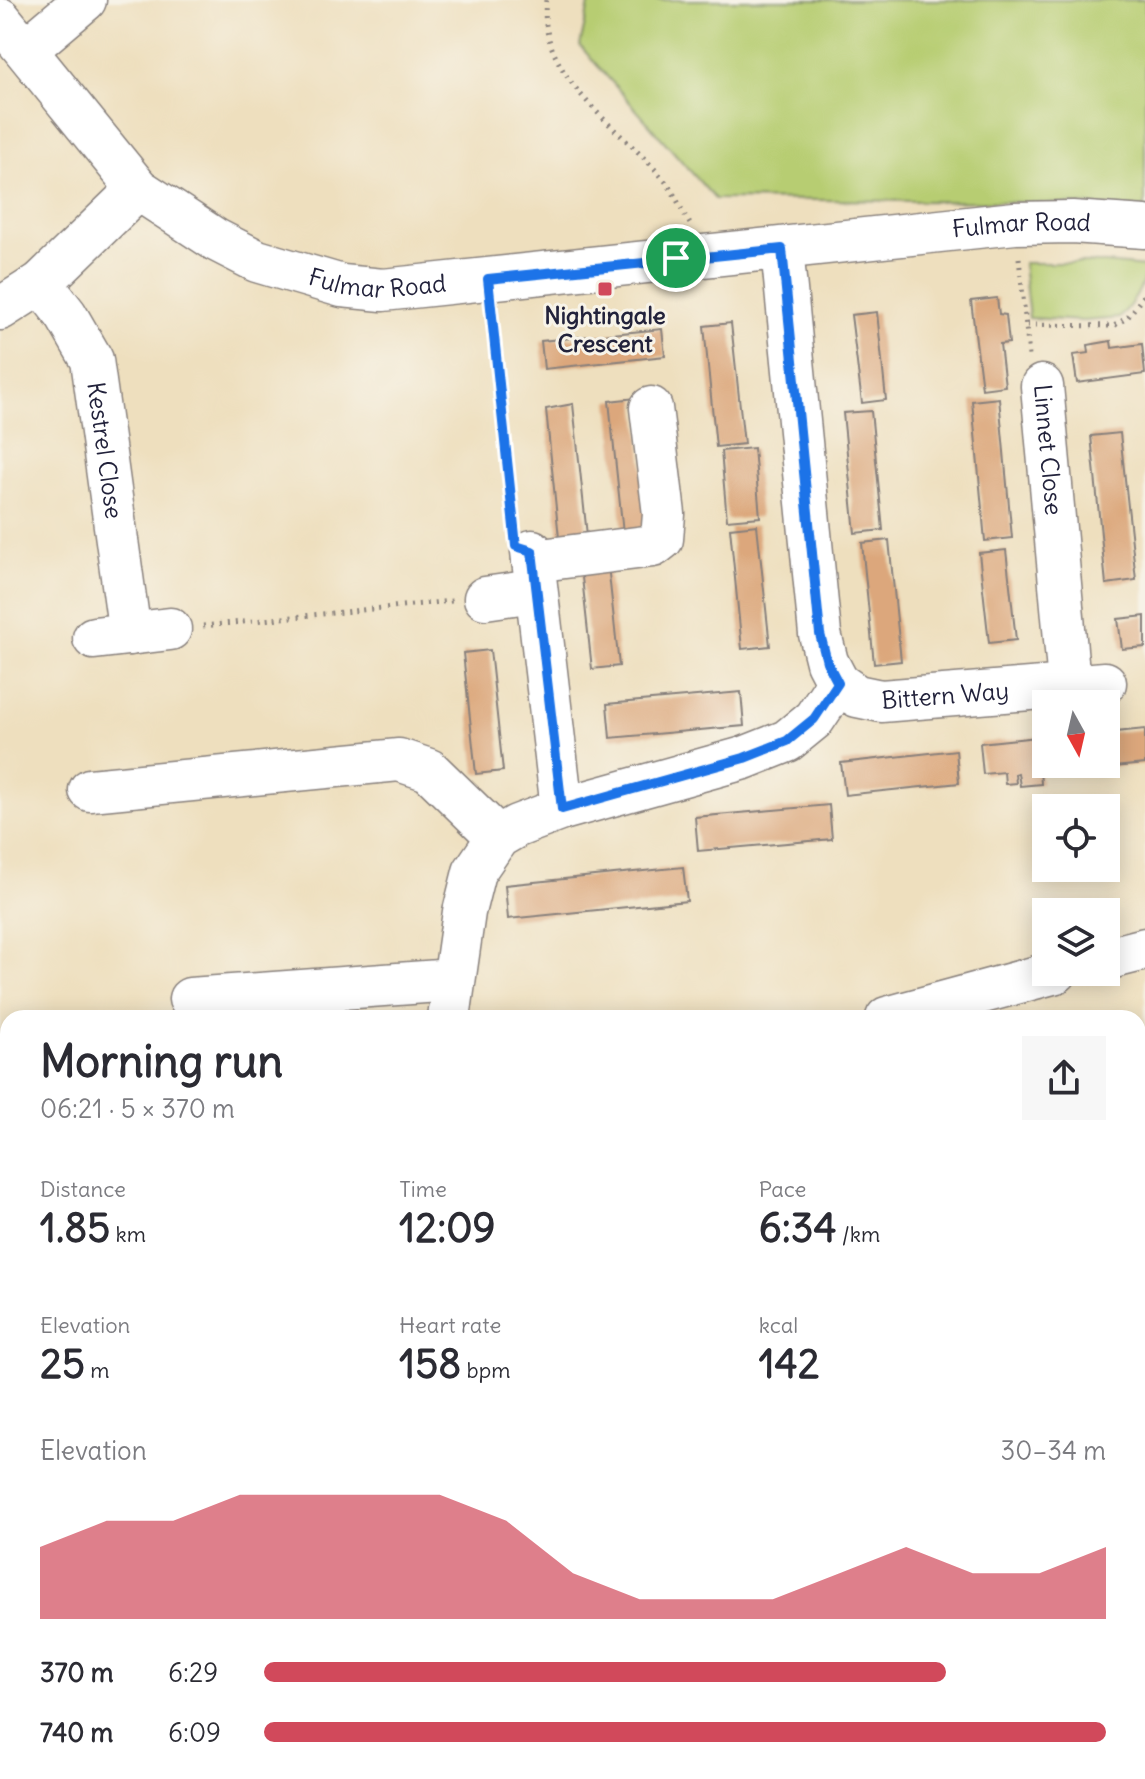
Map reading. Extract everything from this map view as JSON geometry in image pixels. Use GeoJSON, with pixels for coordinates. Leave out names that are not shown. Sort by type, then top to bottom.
{"type":"FeatureCollection","features":[{"type":"Feature","properties":{"kind":"street"},"geometry":{"type":"LineString","coordinates":[[13,34],[85,0]]}},
{"type":"Feature","properties":{"kind":"street","name":"Fulmar Road"},"geometry":{"type":"LineString","coordinates":[[13,34],[138,189],[216,240],[257,261],[342,286],[383,290],[1015,223],[1072,222],[1145,227]]}},
{"type":"Feature","properties":{"kind":"street"},"geometry":{"type":"LineString","coordinates":[[0,309],[41,283],[138,189]]}},
{"type":"Feature","properties":{"kind":"street"},"geometry":{"type":"LineString","coordinates":[[189,994],[451,999],[474,872],[498,837],[517,826],[562,809],[744,758],[787,741],[814,719],[838,683],[827,662],[820,634],[782,249]]}},
{"type":"Feature","properties":{"kind":"street","name":"Kestrel Close"},"geometry":{"type":"LineString","coordinates":[[41,283],[66,315],[92,360],[112,636],[170,629]]}},
{"type":"Feature","properties":{"kind":"street","name":"Linnet Close"},"geometry":{"type":"LineString","coordinates":[[1042,386],[1087,683]]}},
{"type":"Feature","properties":{"kind":"street"},"geometry":{"type":"LineString","coordinates":[[485,598],[533,568],[653,546],[662,539],[664,514],[651,408]]}},
{"type":"Feature","properties":{"kind":"street"},"geometry":{"type":"LineString","coordinates":[[533,568],[562,809]]}},
{"type":"Feature","properties":{"kind":"street","name":"Bittern Way"},"geometry":{"type":"LineString","coordinates":[[838,683],[857,696],[881,701],[1087,683]]}},
{"type":"Feature","properties":{"kind":"street"},"geometry":{"type":"LineString","coordinates":[[90,790],[399,760],[429,770],[498,837]]}},
{"type":"Feature","properties":{"kind":"street"},"geometry":{"type":"LineString","coordinates":[[1120,955],[1145,949]]}},
{"type":"Feature","properties":{"kind":"street"},"geometry":{"type":"LineString","coordinates":[[916,1010],[1032,979]]}},
{"type":"Feature","properties":{"kind":"path"},"geometry":{"type":"LineString","coordinates":[[546,0],[547,42],[605,122],[666,182],[710,255]]}},
{"type":"Feature","properties":{"kind":"path","name":"Linnet Close"},"geometry":{"type":"LineString","coordinates":[[1015,223],[1031,380],[1042,386]]}},
{"type":"Feature","properties":{"kind":"path"},"geometry":{"type":"LineString","coordinates":[[488,279],[516,546],[533,568]]}},
{"type":"Feature","properties":{"kind":"path"},"geometry":{"type":"LineString","coordinates":[[1027,325],[1114,326],[1128,317],[1145,294]]}},
{"type":"Feature","properties":{"kind":"path"},"geometry":{"type":"LineString","coordinates":[[170,629],[485,598]]}},
{"type":"Feature","properties":{"kind":"green space"},"geometry":{"type":"Polygon","coordinates":[[[590,0],[1145,0],[1145,208],[1018,202],[715,199],[580,46],[590,0]]]}},
{"type":"Feature","properties":{"kind":"green space"},"geometry":{"type":"Polygon","coordinates":[[[1023,263],[1105,263],[1145,267],[1140,288],[1119,318],[1084,321],[1029,318],[1023,263]]]}},
{"type":"Feature","properties":{"kind":"building"},"geometry":{"type":"Polygon","coordinates":[[[997,298],[999,314],[1006,315],[1009,343],[1000,344],[1005,386],[982,389],[971,301],[997,298]]]}},
{"type":"Feature","properties":{"kind":"building"},"geometry":{"type":"Polygon","coordinates":[[[877,312],[886,400],[862,403],[851,315],[877,312]]]}},
{"type":"Feature","properties":{"kind":"building"},"geometry":{"type":"Polygon","coordinates":[[[731,323],[744,444],[716,447],[704,326],[731,323]]]}},
{"type":"Feature","properties":{"kind":"building"},"geometry":{"type":"Polygon","coordinates":[[[662,329],[665,356],[544,369],[541,341],[662,329]]]}},
{"type":"Feature","properties":{"kind":"building"},"geometry":{"type":"Polygon","coordinates":[[[1111,341],[1112,348],[1142,344],[1145,374],[1077,383],[1073,355],[1089,353],[1088,345],[1111,341]]]}},
{"type":"Feature","properties":{"kind":"building"},"geometry":{"type":"Polygon","coordinates":[[[636,398],[649,530],[623,533],[609,401],[636,398]]]}},
{"type":"Feature","properties":{"kind":"building"},"geometry":{"type":"Polygon","coordinates":[[[999,398],[1012,538],[985,541],[972,401],[999,398]]]}},
{"type":"Feature","properties":{"kind":"building"},"geometry":{"type":"Polygon","coordinates":[[[573,404],[588,545],[560,548],[546,409],[573,404]]]}},
{"type":"Feature","properties":{"kind":"building"},"geometry":{"type":"Polygon","coordinates":[[[871,411],[883,530],[855,533],[843,413],[871,411]]]}},
{"type":"Feature","properties":{"kind":"building"},"geometry":{"type":"Polygon","coordinates":[[[1120,433],[1136,580],[1106,584],[1091,436],[1120,433]]]}},
{"type":"Feature","properties":{"kind":"building"},"geometry":{"type":"Polygon","coordinates":[[[754,448],[760,517],[727,520],[721,451],[754,448]]]}},
{"type":"Feature","properties":{"kind":"building"},"geometry":{"type":"Polygon","coordinates":[[[757,525],[770,646],[742,649],[730,528],[757,525]]]}},
{"type":"Feature","properties":{"kind":"building"},"geometry":{"type":"Polygon","coordinates":[[[889,540],[901,661],[874,664],[862,543],[889,540]]]}},
{"type":"Feature","properties":{"kind":"building"},"geometry":{"type":"Polygon","coordinates":[[[1006,550],[1016,640],[989,643],[979,553],[1006,550]]]}},
{"type":"Feature","properties":{"kind":"building"},"geometry":{"type":"Polygon","coordinates":[[[608,565],[619,666],[592,669],[581,568],[608,565]]]}},
{"type":"Feature","properties":{"kind":"building"},"geometry":{"type":"Polygon","coordinates":[[[1145,616],[1145,647],[1122,649],[1118,619],[1145,616]]]}},
{"type":"Feature","properties":{"kind":"building"},"geometry":{"type":"Polygon","coordinates":[[[490,650],[503,771],[476,774],[463,653],[490,650]]]}},
{"type":"Feature","properties":{"kind":"building"},"geometry":{"type":"Polygon","coordinates":[[[741,692],[744,726],[610,738],[607,704],[741,692]]]}},
{"type":"Feature","properties":{"kind":"building"},"geometry":{"type":"Polygon","coordinates":[[[1145,729],[1145,764],[1120,766],[1120,732],[1145,729]]]}},
{"type":"Feature","properties":{"kind":"building"},"geometry":{"type":"Polygon","coordinates":[[[1032,737],[1032,778],[1041,778],[1041,784],[1020,786],[1018,773],[1015,774],[1016,783],[1005,784],[1004,772],[983,774],[980,743],[1032,737]]]}},
{"type":"Feature","properties":{"kind":"building"},"geometry":{"type":"Polygon","coordinates":[[[956,750],[959,783],[845,795],[841,763],[956,750]]]}},
{"type":"Feature","properties":{"kind":"building"},"geometry":{"type":"Polygon","coordinates":[[[829,805],[832,839],[698,851],[695,817],[829,805]]]}},
{"type":"Feature","properties":{"kind":"building"},"geometry":{"type":"Polygon","coordinates":[[[683,867],[687,901],[508,919],[505,885],[683,867]]]}},
{"type":"Feature","properties":{"kind":"place","name":"Nightingale Crescent"},"geometry":{"type":"Point","coordinates":[605,289]}},
{"type":"Feature","properties":{"kind":"route"},"geometry":{"type":"LineString","coordinates":[[782,249],[820,634],[827,662],[838,683],[814,719],[787,741],[744,758],[562,809],[534,591],[532,551],[516,546],[488,279],[676,258],[782,249]]}}]}
